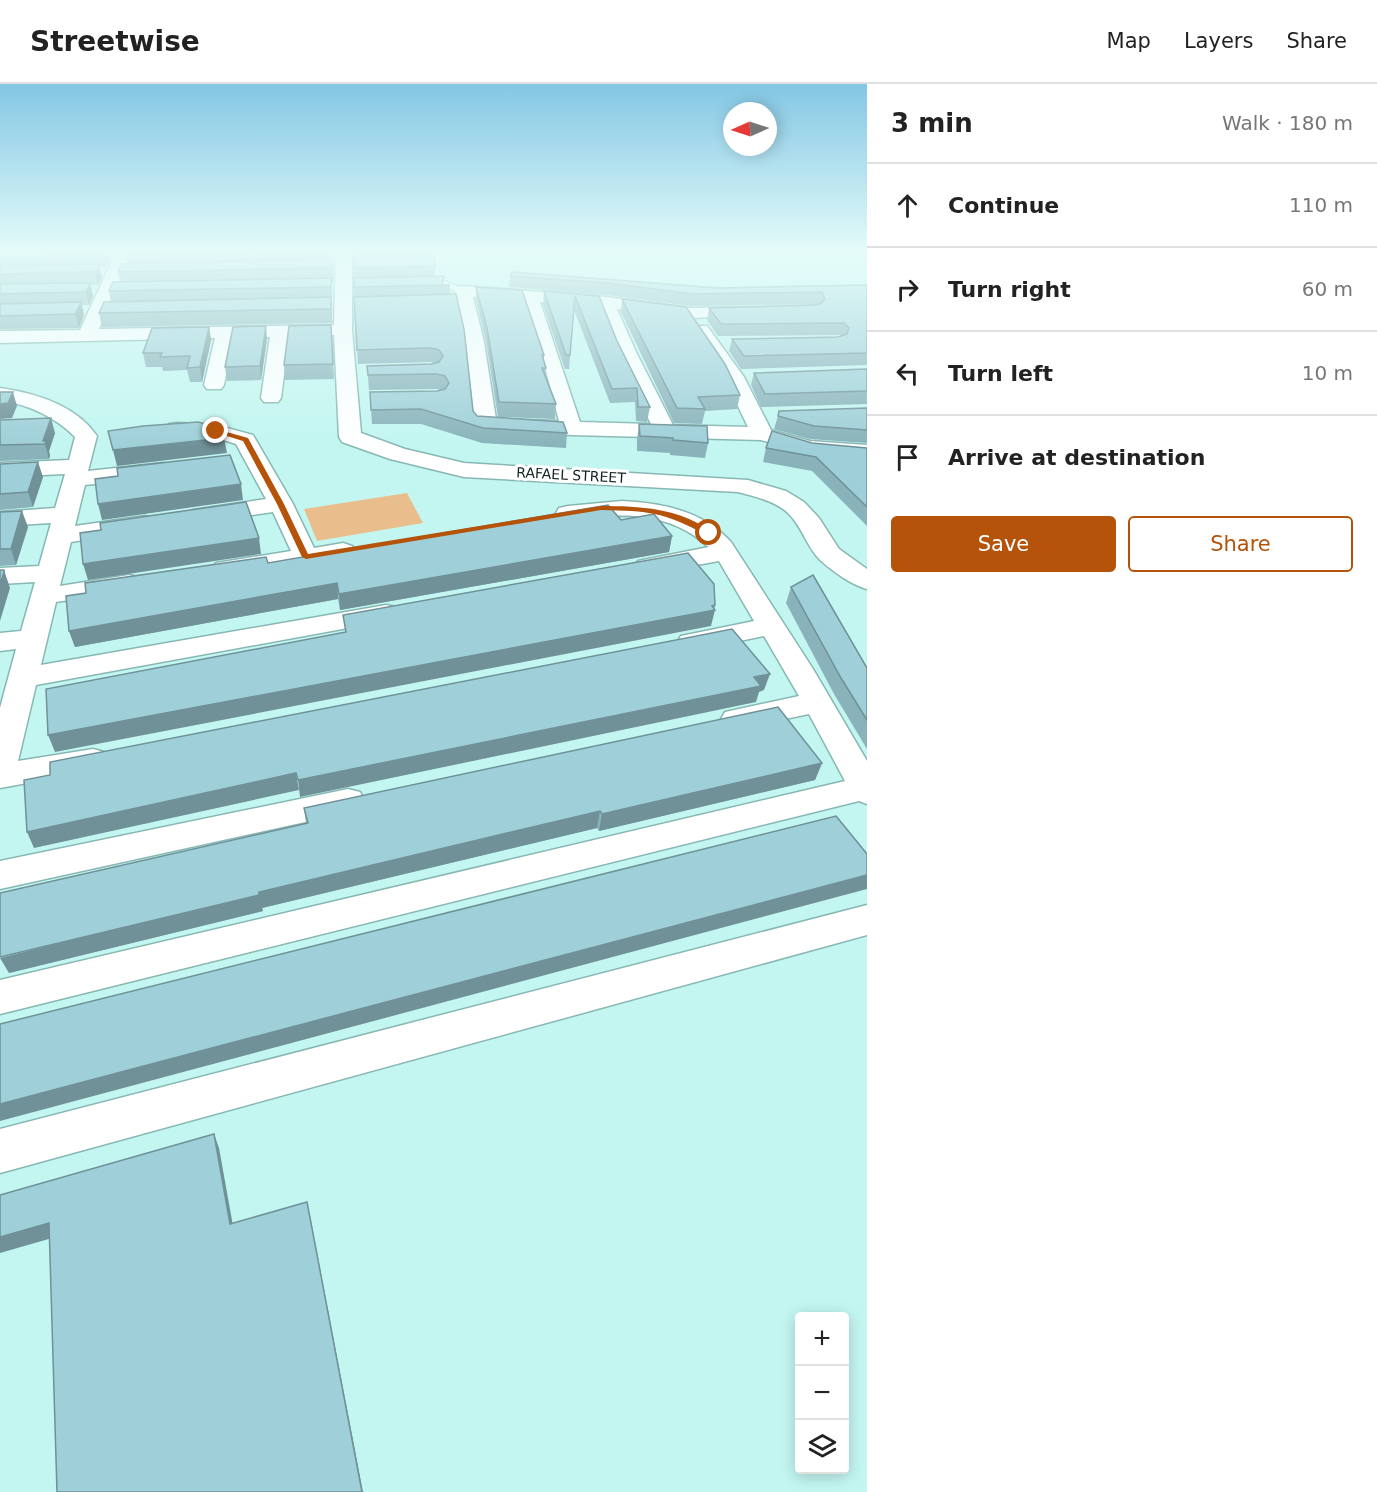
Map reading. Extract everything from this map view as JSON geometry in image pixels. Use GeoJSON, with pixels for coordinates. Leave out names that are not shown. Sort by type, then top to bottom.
{"type":"FeatureCollection","features":[{"type":"Feature","properties":{"kind":"street"},"geometry":{"type":"LineString","coordinates":[[87,335],[97,316]]}},
{"type":"Feature","properties":{"kind":"street","name":"RAFAEL STREET"},"geometry":{"type":"LineString","coordinates":[[342,316],[343,330],[357,372],[360,398],[350,437],[409,457],[464,470],[740,484],[778,496],[796,507],[810,523],[829,554],[867,581]]}},
{"type":"Feature","properties":{"kind":"street"},"geometry":{"type":"LineString","coordinates":[[466,316],[475,342],[486,425],[665,430],[758,425],[776,415]]}},
{"type":"Feature","properties":{"kind":"street"},"geometry":{"type":"LineString","coordinates":[[536,316],[572,429]]}},
{"type":"Feature","properties":{"kind":"street"},"geometry":{"type":"LineString","coordinates":[[612,316],[627,354],[665,430]]}},
{"type":"Feature","properties":{"kind":"street"},"geometry":{"type":"LineString","coordinates":[[693,316],[734,377],[758,425],[808,447],[867,452]]}},
{"type":"Feature","properties":{"kind":"street"},"geometry":{"type":"LineString","coordinates":[[0,337],[343,330]]}},
{"type":"Feature","properties":{"kind":"street"},"geometry":{"type":"LineString","coordinates":[[271,398],[280,331]]}},
{"type":"Feature","properties":{"kind":"street"},"geometry":{"type":"LineString","coordinates":[[214,385],[225,332]]}},
{"type":"Feature","properties":{"kind":"street"},"geometry":{"type":"LineString","coordinates":[[710,344],[733,343]]}},
{"type":"Feature","properties":{"kind":"street"},"geometry":{"type":"LineString","coordinates":[[734,377],[756,376]]}},
{"type":"Feature","properties":{"kind":"street"},"geometry":{"type":"LineString","coordinates":[[0,394],[33,402],[89,431]]}},
{"type":"Feature","properties":{"kind":"street"},"geometry":{"type":"LineString","coordinates":[[32,425],[89,431]]}},
{"type":"Feature","properties":{"kind":"street"},"geometry":{"type":"LineString","coordinates":[[151,431],[201,429],[233,435],[245,440],[243,460],[281,504],[306,557]]}},
{"type":"Feature","properties":{"kind":"street"},"geometry":{"type":"LineString","coordinates":[[0,767],[7,718],[23,678],[89,431]]}},
{"type":"Feature","properties":{"kind":"street"},"geometry":{"type":"LineString","coordinates":[[0,470],[77,473],[187,467]]}},
{"type":"Feature","properties":{"kind":"street"},"geometry":{"type":"LineString","coordinates":[[0,519],[63,525],[171,520],[281,504]]}},
{"type":"Feature","properties":{"kind":"street"},"geometry":{"type":"LineString","coordinates":[[0,997],[866,790],[771,626],[725,552],[709,533],[679,518],[647,509],[601,508],[542,518]]}},
{"type":"Feature","properties":{"kind":"street"},"geometry":{"type":"LineString","coordinates":[[204,572],[365,547]]}},
{"type":"Feature","properties":{"kind":"street"},"geometry":{"type":"LineString","coordinates":[[620,571],[725,552]]}},
{"type":"Feature","properties":{"kind":"street"},"geometry":{"type":"LineString","coordinates":[[0,576],[48,584],[147,581]]}},
{"type":"Feature","properties":{"kind":"street"},"geometry":{"type":"LineString","coordinates":[[23,678],[409,609]]}},
{"type":"Feature","properties":{"kind":"street"},"geometry":{"type":"LineString","coordinates":[[667,647],[771,626]]}},
{"type":"Feature","properties":{"kind":"street"},"geometry":{"type":"LineString","coordinates":[[0,642],[33,639]]}},
{"type":"Feature","properties":{"kind":"street"},"geometry":{"type":"LineString","coordinates":[[712,724],[817,702]]}},
{"type":"Feature","properties":{"kind":"street"},"geometry":{"type":"LineString","coordinates":[[0,776],[121,754]]}},
{"type":"Feature","properties":{"kind":"street"},"geometry":{"type":"LineString","coordinates":[[0,875],[374,796]]}},
{"type":"Feature","properties":{"kind":"street"},"geometry":{"type":"LineString","coordinates":[[0,1151],[867,920]]}},
{"type":"Feature","properties":{"kind":"shaded area"},"geometry":{"type":"Polygon","coordinates":[[[407,493],[423,523],[317,541],[304,509],[407,493]]]}},
{"type":"Feature","properties":{"kind":"building"},"geometry":{"type":"Polygon","coordinates":[[[355,316],[461,316],[473,411],[477,416],[563,422],[567,433],[483,428],[421,409],[371,410],[370,392],[437,391],[445,389],[449,383],[445,376],[437,374],[368,375],[367,366],[431,364],[439,362],[443,356],[439,350],[431,348],[357,350],[355,316]]]}},
{"type":"Feature","properties":{"kind":"building"},"geometry":{"type":"Polygon","coordinates":[[[484,316],[531,316],[544,355],[542,355],[546,368],[542,368],[556,404],[499,402],[484,316]]]}},
{"type":"Feature","properties":{"kind":"building"},"geometry":{"type":"Polygon","coordinates":[[[552,316],[573,316],[570,355],[566,355],[552,316]]]}},
{"type":"Feature","properties":{"kind":"building"},"geometry":{"type":"Polygon","coordinates":[[[583,316],[607,316],[650,407],[638,407],[637,388],[612,389],[583,316]]]}},
{"type":"Feature","properties":{"kind":"building"},"geometry":{"type":"Polygon","coordinates":[[[630,316],[692,316],[725,364],[740,395],[698,397],[705,409],[677,408],[630,316]]]}},
{"type":"Feature","properties":{"kind":"building"},"geometry":{"type":"Polygon","coordinates":[[[715,316],[867,316],[867,353],[744,356],[732,339],[838,337],[847,334],[849,328],[844,323],[721,324],[715,316]]]}},
{"type":"Feature","properties":{"kind":"building"},"geometry":{"type":"Polygon","coordinates":[[[331,325],[333,364],[284,365],[289,326],[331,325]]]}},
{"type":"Feature","properties":{"kind":"building"},"geometry":{"type":"Polygon","coordinates":[[[266,326],[260,366],[225,367],[233,327],[266,326]]]}},
{"type":"Feature","properties":{"kind":"building"},"geometry":{"type":"Polygon","coordinates":[[[209,327],[200,367],[187,368],[190,356],[160,357],[162,353],[143,353],[152,328],[209,327]]]}},
{"type":"Feature","properties":{"kind":"building"},"geometry":{"type":"Polygon","coordinates":[[[867,369],[867,391],[765,394],[754,373],[867,369]]]}},
{"type":"Feature","properties":{"kind":"building"},"geometry":{"type":"Polygon","coordinates":[[[0,392],[13,392],[8,403],[0,404],[0,392]]]}},
{"type":"Feature","properties":{"kind":"building"},"geometry":{"type":"Polygon","coordinates":[[[867,408],[867,430],[814,426],[778,416],[779,411],[867,408]]]}},
{"type":"Feature","properties":{"kind":"building"},"geometry":{"type":"Polygon","coordinates":[[[51,418],[43,441],[46,441],[45,444],[0,445],[0,420],[51,418]]]}},
{"type":"Feature","properties":{"kind":"building"},"geometry":{"type":"Polygon","coordinates":[[[198,422],[221,428],[224,438],[113,450],[108,431],[143,426],[198,422]]]}},
{"type":"Feature","properties":{"kind":"building"},"geometry":{"type":"Polygon","coordinates":[[[639,424],[707,426],[708,443],[640,436],[639,424]]]}},
{"type":"Feature","properties":{"kind":"building"},"geometry":{"type":"Polygon","coordinates":[[[772,431],[812,443],[867,448],[867,507],[816,457],[766,448],[772,431]]]}},
{"type":"Feature","properties":{"kind":"building"},"geometry":{"type":"Polygon","coordinates":[[[230,455],[241,484],[98,504],[95,479],[118,476],[117,468],[230,455]]]}},
{"type":"Feature","properties":{"kind":"building"},"geometry":{"type":"Polygon","coordinates":[[[38,462],[28,492],[0,494],[0,464],[38,462]]]}},
{"type":"Feature","properties":{"kind":"building"},"geometry":{"type":"Polygon","coordinates":[[[246,502],[259,538],[83,564],[80,533],[101,530],[100,523],[246,502]]]}},
{"type":"Feature","properties":{"kind":"building"},"geometry":{"type":"Polygon","coordinates":[[[608,505],[621,520],[654,514],[672,536],[339,594],[337,583],[69,631],[66,596],[86,593],[85,583],[266,557],[268,563],[608,505]]]}},
{"type":"Feature","properties":{"kind":"building"},"geometry":{"type":"Polygon","coordinates":[[[22,511],[11,549],[0,549],[0,512],[22,511]]]}},
{"type":"Feature","properties":{"kind":"building"},"geometry":{"type":"Polygon","coordinates":[[[688,553],[714,584],[715,605],[712,606],[715,610],[48,735],[46,689],[346,632],[343,615],[688,553]]]}},
{"type":"Feature","properties":{"kind":"building"},"geometry":{"type":"Polygon","coordinates":[[[0,570],[4,572],[0,585],[0,570]]]}},
{"type":"Feature","properties":{"kind":"building"},"geometry":{"type":"Polygon","coordinates":[[[813,575],[867,668],[867,720],[791,587],[813,575]]]}},
{"type":"Feature","properties":{"kind":"building"},"geometry":{"type":"Polygon","coordinates":[[[732,629],[770,674],[754,677],[761,686],[298,780],[296,773],[27,832],[24,780],[50,775],[50,762],[732,629]]]}},
{"type":"Feature","properties":{"kind":"building"},"geometry":{"type":"Polygon","coordinates":[[[778,707],[822,763],[602,814],[600,811],[259,892],[259,895],[0,957],[0,893],[308,823],[304,808],[778,707]]]}},
{"type":"Feature","properties":{"kind":"building"},"geometry":{"type":"Polygon","coordinates":[[[836,816],[867,854],[867,875],[0,1104],[0,1024],[836,816]]]}},
{"type":"Feature","properties":{"kind":"building"},"geometry":{"type":"Polygon","coordinates":[[[214,1134],[230,1224],[307,1202],[362,1492],[57,1492],[49,1223],[0,1237],[0,1195],[214,1134]]]}},
{"type":"Feature","properties":{"kind":"route"},"geometry":{"type":"LineString","coordinates":[[216,431],[245,440],[281,504],[306,557],[601,508],[647,509],[679,518],[709,533]]}}]}
